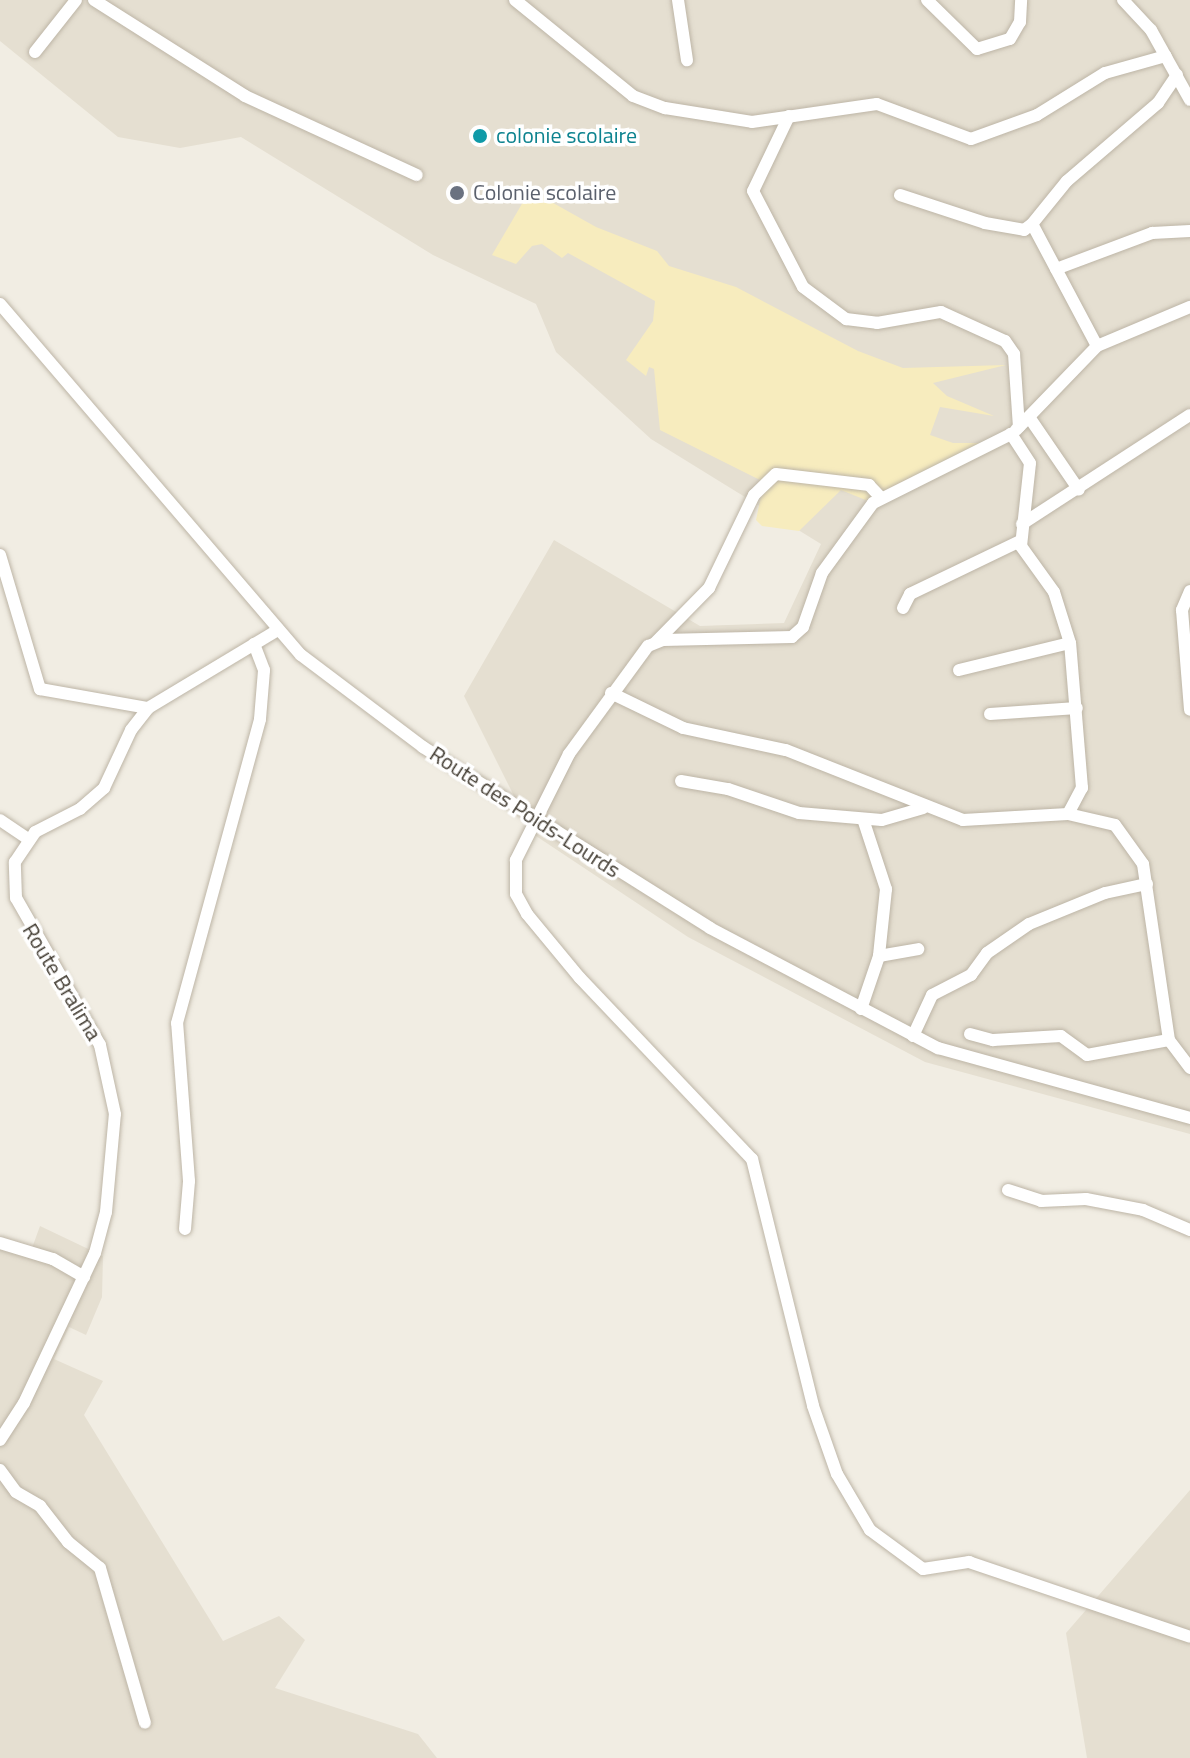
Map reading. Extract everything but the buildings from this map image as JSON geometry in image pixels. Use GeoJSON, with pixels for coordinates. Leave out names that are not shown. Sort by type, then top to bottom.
{"type":"FeatureCollection","features":[{"type":"Feature","properties":{"kind":"street"},"geometry":{"type":"LineString","coordinates":[[35,52],[76,0]]}},
{"type":"Feature","properties":{"kind":"street"},"geometry":{"type":"LineString","coordinates":[[94,0],[245,96],[417,175]]}},
{"type":"Feature","properties":{"kind":"street"},"geometry":{"type":"LineString","coordinates":[[515,0],[633,96],[665,108],[745,121],[882,104],[971,139],[1024,121],[1085,82],[1145,58],[1166,56]]}},
{"type":"Feature","properties":{"kind":"street"},"geometry":{"type":"LineString","coordinates":[[678,0],[687,60]]}},
{"type":"Feature","properties":{"kind":"street"},"geometry":{"type":"LineString","coordinates":[[927,0],[977,49],[998,46],[1014,34],[1021,0]]}},
{"type":"Feature","properties":{"kind":"street"},"geometry":{"type":"LineString","coordinates":[[1123,0],[1151,30],[1189,96]]}},
{"type":"Feature","properties":{"kind":"street"},"geometry":{"type":"LineString","coordinates":[[1145,58],[1151,30]]}},
{"type":"Feature","properties":{"kind":"street"},"geometry":{"type":"LineString","coordinates":[[900,195],[985,223],[1024,230],[1067,181],[1158,103],[1177,75]]}},
{"type":"Feature","properties":{"kind":"street"},"geometry":{"type":"LineString","coordinates":[[789,116],[753,191],[803,287],[846,319],[877,323],[941,312],[992,333],[1014,354],[1020,426],[1030,463],[1020,541],[1054,592],[1070,643],[1082,788],[1068,814]]}},
{"type":"Feature","properties":{"kind":"street"},"geometry":{"type":"LineString","coordinates":[[1032,224],[1097,346]]}},
{"type":"Feature","properties":{"kind":"street"},"geometry":{"type":"LineString","coordinates":[[1056,269],[1152,233],[1190,231]]}},
{"type":"Feature","properties":{"kind":"street","name":"Route des Poids-Lourds"},"geometry":{"type":"LineString","coordinates":[[0,304],[278,630],[353,698],[710,928],[913,1036],[989,1067],[1190,1118]]}},
{"type":"Feature","properties":{"kind":"street"},"geometry":{"type":"LineString","coordinates":[[656,642],[792,637],[803,627],[822,573],[880,497],[1020,426],[1097,346],[1190,307]]}},
{"type":"Feature","properties":{"kind":"street"},"geometry":{"type":"LineString","coordinates":[[1022,524],[1079,490],[1130,450],[1190,415]]}},
{"type":"Feature","properties":{"kind":"street"},"geometry":{"type":"LineString","coordinates":[[1020,426],[1079,490]]}},
{"type":"Feature","properties":{"kind":"street"},"geometry":{"type":"LineString","coordinates":[[880,497],[869,485],[776,474],[754,495],[709,588],[611,693],[569,754],[514,866],[521,905],[589,987],[698,1099],[755,1166],[813,1406],[834,1466],[865,1524],[923,1569],[969,1562],[1190,1637]]}},
{"type":"Feature","properties":{"kind":"street"},"geometry":{"type":"LineString","coordinates":[[903,608],[910,594],[1020,541]]}},
{"type":"Feature","properties":{"kind":"street"},"geometry":{"type":"LineString","coordinates":[[0,555],[40,689],[148,708]]}},
{"type":"Feature","properties":{"kind":"street"},"geometry":{"type":"LineString","coordinates":[[1190,591],[1182,610],[1190,710]]}},
{"type":"Feature","properties":{"kind":"street"},"geometry":{"type":"LineString","coordinates":[[0,820],[28,839],[80,809],[104,788],[131,730],[148,708],[278,630]]}},
{"type":"Feature","properties":{"kind":"street"},"geometry":{"type":"LineString","coordinates":[[959,670],[1070,643]]}},
{"type":"Feature","properties":{"kind":"street"},"geometry":{"type":"LineString","coordinates":[[185,1229],[189,1181],[177,1023],[260,719],[264,670],[254,644]]}},
{"type":"Feature","properties":{"kind":"street"},"geometry":{"type":"LineString","coordinates":[[611,693],[692,731],[767,744],[872,780],[923,808],[973,822],[1068,814],[1115,825],[1139,853],[1147,884],[1169,1040],[1190,1068]]}},
{"type":"Feature","properties":{"kind":"street"},"geometry":{"type":"LineString","coordinates":[[990,714],[1077,708]]}},
{"type":"Feature","properties":{"kind":"street"},"geometry":{"type":"LineString","coordinates":[[681,781],[728,789],[799,813],[894,819],[923,808]]}},
{"type":"Feature","properties":{"kind":"street"},"geometry":{"type":"LineString","coordinates":[[861,1009],[879,956],[886,889],[863,819]]}},
{"type":"Feature","properties":{"kind":"street","name":"Route Bralima"},"geometry":{"type":"LineString","coordinates":[[0,1440],[24,1403],[84,1277],[106,1212],[113,1165],[111,1078],[100,1045],[6,882],[28,839]]}},
{"type":"Feature","properties":{"kind":"street"},"geometry":{"type":"LineString","coordinates":[[913,1036],[932,995],[971,975],[987,953],[1029,924],[1105,893],[1147,884]]}},
{"type":"Feature","properties":{"kind":"street"},"geometry":{"type":"LineString","coordinates":[[879,956],[918,949]]}},
{"type":"Feature","properties":{"kind":"street"},"geometry":{"type":"LineString","coordinates":[[970,1034],[993,1040],[1061,1036],[1087,1055],[1169,1040]]}},
{"type":"Feature","properties":{"kind":"street"},"geometry":{"type":"LineString","coordinates":[[1008,1190],[1041,1201],[1086,1199],[1143,1210],[1190,1230]]}},
{"type":"Feature","properties":{"kind":"street"},"geometry":{"type":"LineString","coordinates":[[0,1243],[53,1259],[84,1277]]}},
{"type":"Feature","properties":{"kind":"street"},"geometry":{"type":"LineString","coordinates":[[0,1470],[16,1492],[40,1506],[68,1542],[100,1568],[145,1723]]}},
{"type":"Feature","properties":{"kind":"shaded area"},"geometry":{"type":"Polygon","coordinates":[[[0,0],[1190,0],[1190,1134],[925,1062],[688,937],[533,834],[464,696],[554,540],[700,626],[784,623],[821,544],[651,439],[556,352],[536,304],[433,255],[241,137],[180,148],[118,137],[0,41],[0,0]]]}},
{"type":"Feature","properties":{"kind":"shaded area"},"geometry":{"type":"Polygon","coordinates":[[[40,1226],[103,1256],[102,1297],[86,1335],[69,1327],[54,1359],[103,1381],[84,1415],[223,1641],[279,1616],[305,1640],[275,1688],[418,1734],[437,1758],[0,1758],[0,1240],[32,1248],[40,1226]]]}},
{"type":"Feature","properties":{"kind":"shaded area"},"geometry":{"type":"Polygon","coordinates":[[[1190,1490],[1190,1758],[1087,1758],[1066,1633],[1190,1490]]]}},
{"type":"Feature","properties":{"kind":"sand"},"geometry":{"type":"Polygon","coordinates":[[[530,190],[596,227],[657,251],[669,266],[736,287],[858,351],[903,368],[1006,365],[933,383],[947,396],[994,416],[940,407],[930,435],[953,443],[995,443],[873,503],[841,490],[799,531],[762,526],[756,520],[764,482],[660,430],[654,369],[649,367],[646,376],[626,360],[653,321],[655,301],[568,253],[562,258],[542,244],[532,246],[516,264],[492,255],[530,190]]]}},
{"type":"Feature","properties":{"kind":"place","name":"colonie scolaire"},"geometry":{"type":"Point","coordinates":[480,136]}},
{"type":"Feature","properties":{"kind":"place","name":"Colonie scolaire"},"geometry":{"type":"Point","coordinates":[457,193]}}]}
